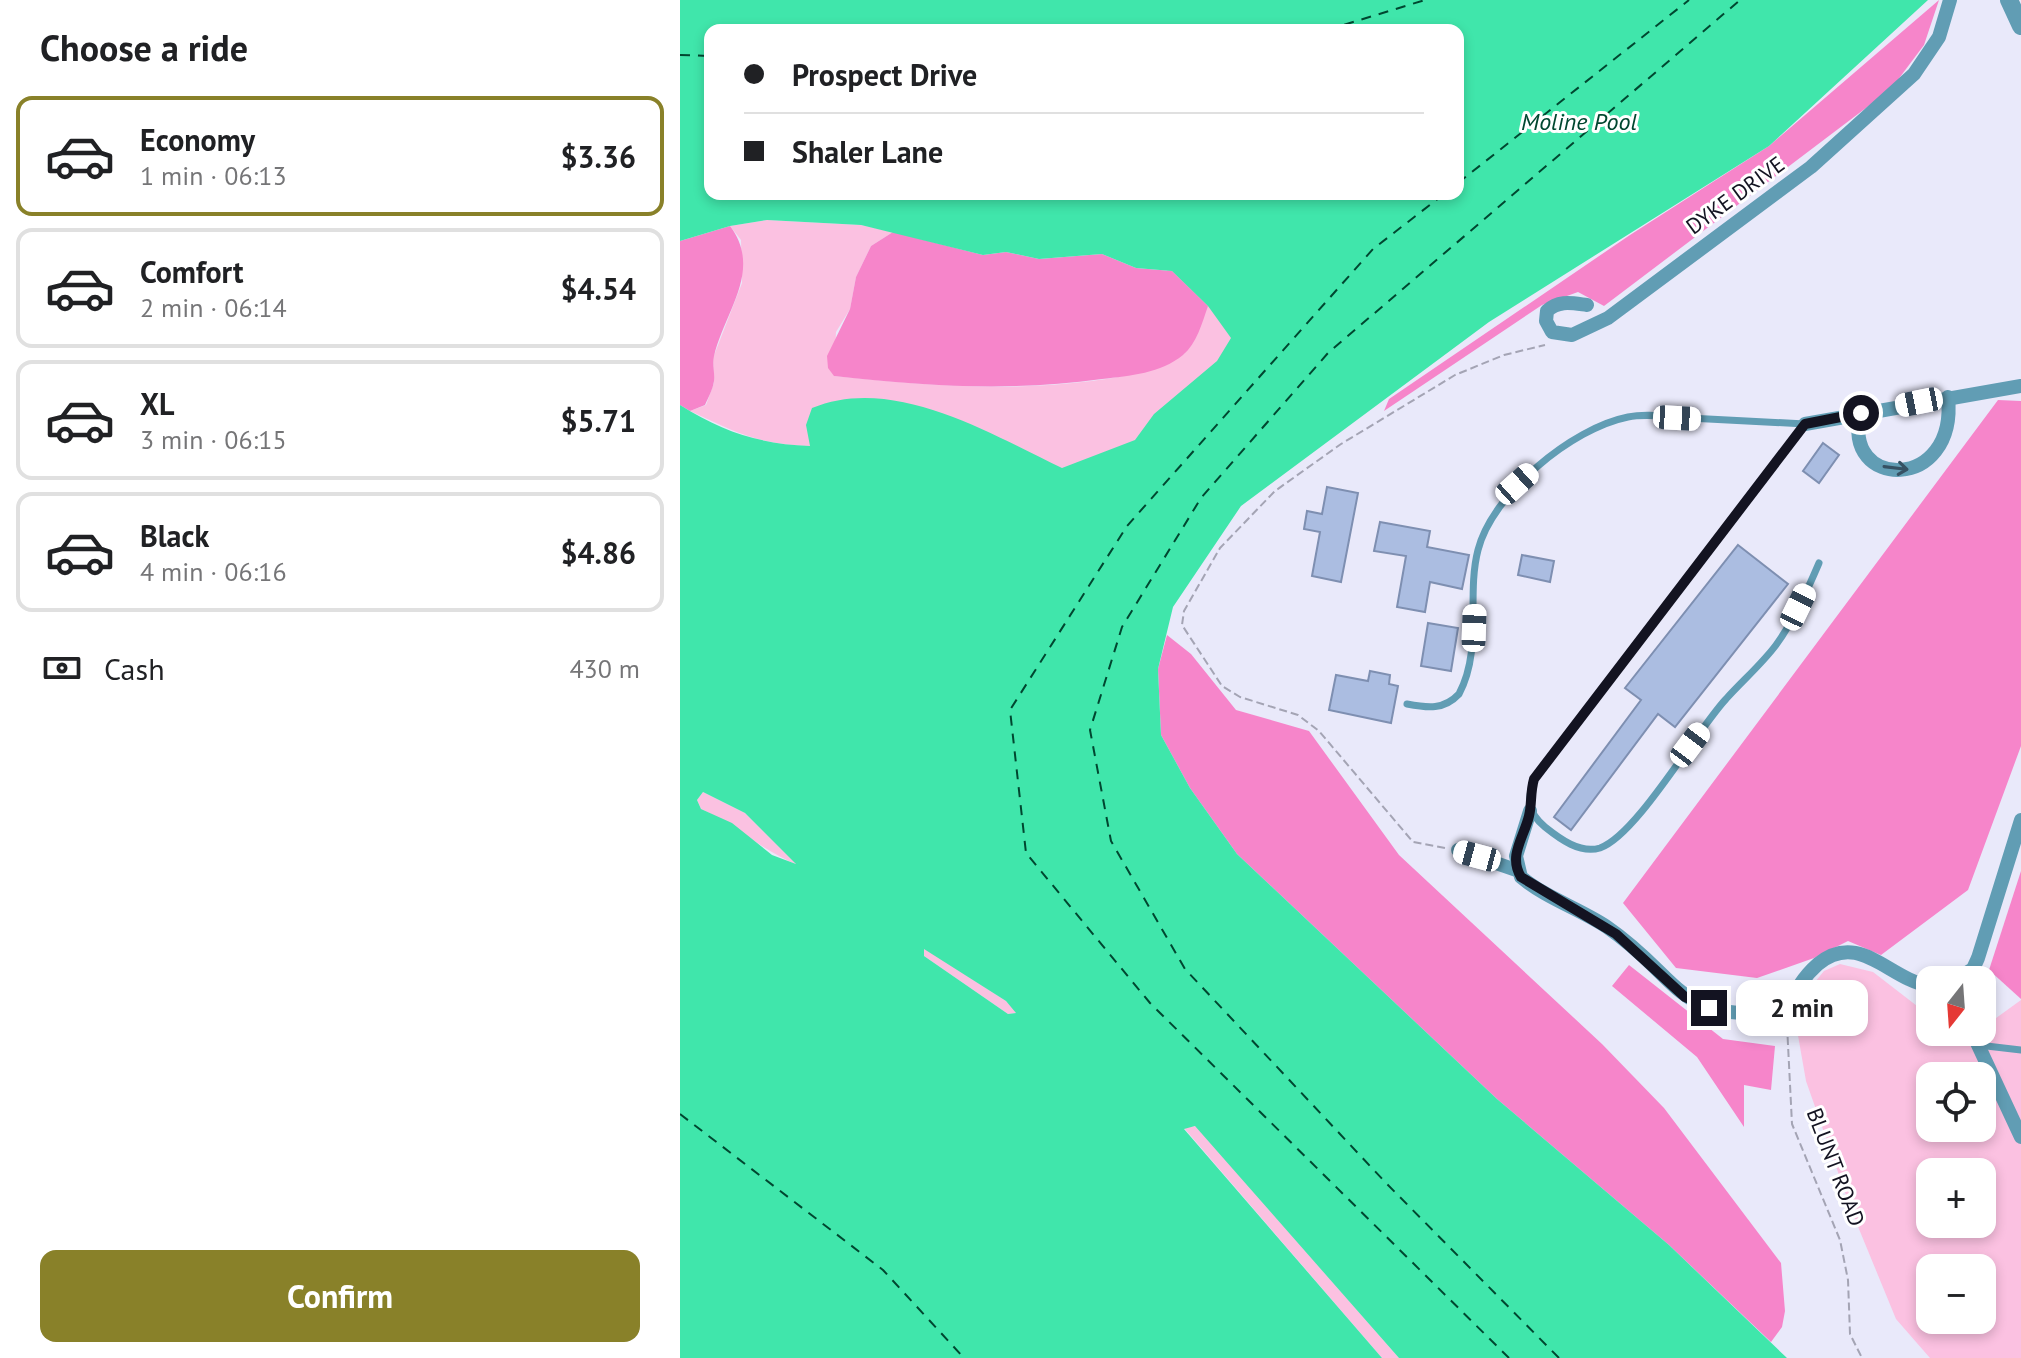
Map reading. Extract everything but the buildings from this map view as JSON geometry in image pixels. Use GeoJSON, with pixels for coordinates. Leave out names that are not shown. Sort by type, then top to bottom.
{"type":"FeatureCollection","features":[{"type":"Feature","properties":{"kind":"street","name":"DYKE DRIVE"},"geometry":{"type":"LineString","coordinates":[[1572,335],[1635,299],[1811,167],[1927,58],[1939,37],[1950,0]]}},
{"type":"Feature","properties":{"kind":"street"},"geometry":{"type":"LineString","coordinates":[[2009,0],[2021,26]]}},
{"type":"Feature","properties":{"kind":"street"},"geometry":{"type":"LineString","coordinates":[[1572,335],[1552,332],[1546,321],[1547,311],[1565,302],[1587,305]]}},
{"type":"Feature","properties":{"kind":"street"},"geometry":{"type":"LineString","coordinates":[[1805,424],[2021,386]]}},
{"type":"Feature","properties":{"kind":"street"},"geometry":{"type":"LineString","coordinates":[[1861,413],[1859,436],[1867,455],[1885,468],[1917,468],[1936,450],[1947,423],[1948,397]]}},
{"type":"Feature","properties":{"kind":"street"},"geometry":{"type":"LineString","coordinates":[[1516,870],[1518,844],[1530,811]]}},
{"type":"Feature","properties":{"kind":"street"},"geometry":{"type":"LineString","coordinates":[[1976,966],[2021,820]]}},
{"type":"Feature","properties":{"kind":"street"},"geometry":{"type":"LineString","coordinates":[[1458,850],[1516,870],[1526,882],[1616,934],[1694,1004],[1734,1013],[1788,1010],[1800,983],[1811,970],[1843,950],[1868,955],[1916,980]]}},
{"type":"Feature","properties":{"kind":"street"},"geometry":{"type":"LineString","coordinates":[[1974,966],[1978,958]]}},
{"type":"Feature","properties":{"kind":"street"},"geometry":{"type":"LineString","coordinates":[[1979,1046],[2021,1137]]}},
{"type":"Feature","properties":{"kind":"lane"},"geometry":{"type":"LineString","coordinates":[[1407,704],[1435,708],[1451,702],[1459,694],[1474,628],[1477,552],[1487,524],[1506,495],[1540,464],[1570,444],[1629,417],[1805,424]]}},
{"type":"Feature","properties":{"kind":"lane"},"geometry":{"type":"LineString","coordinates":[[1805,424],[1534,779],[1528,797],[1530,811],[1544,826],[1577,847],[1593,850],[1611,842],[1637,815],[1725,699],[1776,645],[1819,563]]}},
{"type":"Feature","properties":{"kind":"lane"},"geometry":{"type":"LineString","coordinates":[[1996,1043],[2021,1050]]}},
{"type":"Feature","properties":{"kind":"path"},"geometry":{"type":"LineString","coordinates":[[1458,850],[1413,842],[1319,731],[1298,715],[1240,697],[1222,686],[1182,625],[1184,611],[1220,548],[1275,491],[1330,452],[1455,375],[1572,335]]}},
{"type":"Feature","properties":{"kind":"path","name":"BLUNT ROAD"},"geometry":{"type":"LineString","coordinates":[[1788,1010],[1792,1124],[1840,1240],[1848,1280],[1850,1334],[1862,1358]]}},
{"type":"Feature","properties":{"kind":"shaded area"},"geometry":{"type":"Polygon","coordinates":[[[1939,0],[1924,45],[1891,89],[1604,306],[1578,292],[1542,305],[1384,411],[1389,399],[1630,235],[1769,146],[1939,0]]]}},
{"type":"Feature","properties":{"kind":"shaded area"},"geometry":{"type":"Polygon","coordinates":[[[767,220],[861,225],[893,232],[871,246],[856,277],[850,309],[836,332],[834,376],[995,387],[1092,381],[1152,369],[1185,353],[1165,261],[1247,334],[1100,500],[810,446],[762,440],[690,411],[706,405],[714,383],[713,358],[742,283],[741,240],[730,226],[767,220]]]}},
{"type":"Feature","properties":{"kind":"shaded area"},"geometry":{"type":"Polygon","coordinates":[[[730,226],[739,242],[743,259],[742,275],[714,356],[712,390],[705,405],[690,411],[680,405],[680,241],[730,226]]]}},
{"type":"Feature","properties":{"kind":"shaded area"},"geometry":{"type":"Polygon","coordinates":[[[893,232],[983,255],[1006,252],[1039,259],[1102,254],[1136,268],[1172,271],[1208,306],[1195,339],[1183,355],[1165,366],[1134,375],[1067,383],[1001,386],[935,385],[834,376],[828,368],[827,356],[850,309],[856,277],[871,246],[893,232]]]}},
{"type":"Feature","properties":{"kind":"shaded area"},"geometry":{"type":"Polygon","coordinates":[[[1998,400],[2021,401],[2021,746],[1968,890],[1881,955],[1848,941],[1814,958],[1757,978],[1676,968],[1623,903],[1998,400]]]}},
{"type":"Feature","properties":{"kind":"shaded area"},"geometry":{"type":"Polygon","coordinates":[[[1167,635],[1191,654],[1236,710],[1309,731],[1399,855],[1602,1044],[1664,1108],[1781,1263],[1785,1311],[1782,1327],[1771,1342],[1669,1245],[1497,1099],[1237,854],[1190,788],[1161,735],[1158,669],[1167,635]]]}},
{"type":"Feature","properties":{"kind":"shaded area"},"geometry":{"type":"Polygon","coordinates":[[[703,792],[745,813],[798,865],[701,809],[697,800],[703,792]]]}},
{"type":"Feature","properties":{"kind":"shaded area"},"geometry":{"type":"Polygon","coordinates":[[[2021,871],[2021,999],[1996,976],[1996,966],[1990,966],[2021,871]]]}},
{"type":"Feature","properties":{"kind":"shaded area"},"geometry":{"type":"Polygon","coordinates":[[[924,948],[1006,1001],[1017,1013],[1008,1014],[924,956],[924,948]]]}},
{"type":"Feature","properties":{"kind":"shaded area"},"geometry":{"type":"Polygon","coordinates":[[[1840,964],[1873,972],[1916,1005],[1916,1046],[1996,1046],[1996,1018],[2021,1000],[2021,1358],[1930,1358],[1896,1319],[1852,1212],[1806,1081],[1796,1024],[1806,993],[1824,971],[1840,964]]]}},
{"type":"Feature","properties":{"kind":"shaded area"},"geometry":{"type":"Polygon","coordinates":[[[1629,965],[1723,1039],[1775,1046],[1771,1090],[1744,1085],[1744,1127],[1697,1057],[1612,986],[1629,965]]]}},
{"type":"Feature","properties":{"kind":"shaded area"},"geometry":{"type":"Polygon","coordinates":[[[1196,1126],[1399,1358],[1382,1358],[1184,1128],[1196,1126]]]}},
{"type":"Feature","properties":{"kind":"water","name":"Moline Pool"},"geometry":{"type":"Polygon","coordinates":[[[680,0],[1928,0],[1769,146],[1489,322],[1241,506],[1173,607],[1158,669],[1161,735],[1190,788],[1237,854],[1497,1099],[1669,1245],[1787,1358],[1399,1358],[1195,1126],[1184,1129],[1382,1358],[680,1358],[680,405],[711,423],[742,435],[775,443],[810,446],[806,425],[812,408],[843,399],[875,398],[908,403],[973,425],[1062,468],[1135,440],[1154,414],[1217,361],[1231,338],[1208,306],[1172,271],[1136,268],[1102,254],[1039,259],[1006,252],[983,255],[861,225],[767,220],[730,226],[680,241],[680,0]],[[703,792],[697,800],[701,809],[732,823],[772,855],[796,864],[745,813],[703,792]],[[924,949],[924,956],[1008,1014],[1016,1013],[1006,1001],[924,949]]]}},
{"type":"Feature","properties":{"kind":"ferry route"},"geometry":{"type":"LineString","coordinates":[[1347,24],[1425,0]]}},
{"type":"Feature","properties":{"kind":"ferry route"},"geometry":{"type":"LineString","coordinates":[[1464,178],[1689,0]]}},
{"type":"Feature","properties":{"kind":"ferry route"},"geometry":{"type":"LineString","coordinates":[[1559,1358],[1386,1183],[1185,969],[1111,841],[1090,730],[1122,627],[1201,498],[1328,353],[1740,0]]}},
{"type":"Feature","properties":{"kind":"ferry route"},"geometry":{"type":"LineString","coordinates":[[680,55],[704,56]]}},
{"type":"Feature","properties":{"kind":"ferry route"},"geometry":{"type":"LineString","coordinates":[[1436,200],[1373,249],[1127,526],[1010,710],[1026,853],[1150,1003],[1509,1358]]}},
{"type":"Feature","properties":{"kind":"ferry route"},"geometry":{"type":"LineString","coordinates":[[680,1114],[883,1270],[964,1358]]}},
{"type":"Feature","properties":{"kind":"route"},"geometry":{"type":"LineString","coordinates":[[1709,1008],[1694,1004],[1685,997],[1616,934],[1521,877],[1516,870],[1516,856],[1530,811],[1528,797],[1534,779],[1805,424],[1861,413]]}}]}
